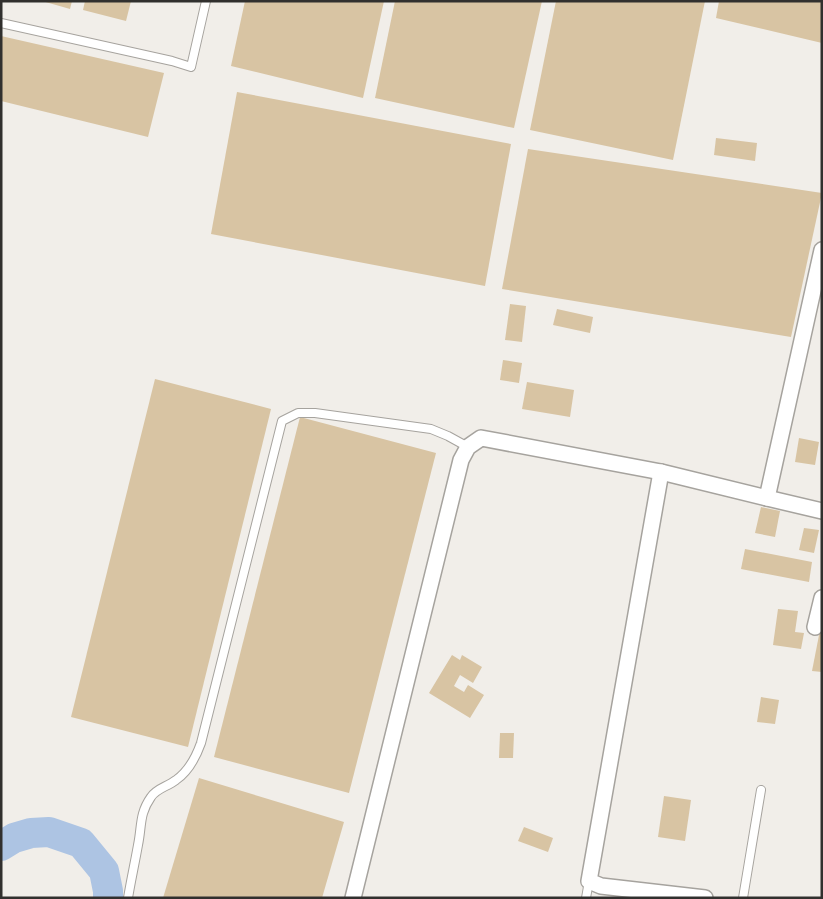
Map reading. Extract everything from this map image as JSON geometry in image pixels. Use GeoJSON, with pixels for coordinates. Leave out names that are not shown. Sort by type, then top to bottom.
{"type":"FeatureCollection","features":[{"type":"Feature","properties":{"kind":"street"},"geometry":{"type":"LineString","coordinates":[[767,498],[822,250]]}},
{"type":"Feature","properties":{"kind":"street"},"geometry":{"type":"LineString","coordinates":[[353,898],[461,460],[468,447],[481,438],[661,472],[822,511]]}},
{"type":"Feature","properties":{"kind":"street"},"geometry":{"type":"LineString","coordinates":[[661,472],[589,881],[601,886],[705,898]]}},
{"type":"Feature","properties":{"kind":"street"},"geometry":{"type":"LineString","coordinates":[[815,628],[822,598]]}},
{"type":"Feature","properties":{"kind":"lane"},"geometry":{"type":"LineString","coordinates":[[1,23],[172,61],[191,67],[206,1]]}},
{"type":"Feature","properties":{"kind":"lane"},"geometry":{"type":"LineString","coordinates":[[128,898],[139,841],[140,822],[146,804],[157,789],[176,780],[184,773],[194,760],[201,743],[282,421],[298,413],[315,413],[431,429],[468,447]]}},
{"type":"Feature","properties":{"kind":"lane"},"geometry":{"type":"LineString","coordinates":[[743,898],[761,790]]}},
{"type":"Feature","properties":{"kind":"lane"},"geometry":{"type":"LineString","coordinates":[[586,898],[589,881]]}},
{"type":"Feature","properties":{"kind":"building"},"geometry":{"type":"Polygon","coordinates":[[[42,1],[72,1],[70,9],[42,1]]]}},
{"type":"Feature","properties":{"kind":"building"},"geometry":{"type":"Polygon","coordinates":[[[85,1],[131,1],[126,21],[83,10],[85,1]]]}},
{"type":"Feature","properties":{"kind":"building"},"geometry":{"type":"Polygon","coordinates":[[[245,1],[384,1],[363,98],[231,66],[245,1]]]}},
{"type":"Feature","properties":{"kind":"building"},"geometry":{"type":"Polygon","coordinates":[[[395,1],[542,1],[514,128],[375,98],[395,1]]]}},
{"type":"Feature","properties":{"kind":"building"},"geometry":{"type":"Polygon","coordinates":[[[556,1],[705,1],[673,160],[530,130],[556,1]]]}},
{"type":"Feature","properties":{"kind":"building"},"geometry":{"type":"Polygon","coordinates":[[[719,1],[822,1],[822,43],[716,18],[719,1]]]}},
{"type":"Feature","properties":{"kind":"building"},"geometry":{"type":"Polygon","coordinates":[[[1,36],[164,73],[148,137],[1,101],[1,36]]]}},
{"type":"Feature","properties":{"kind":"building"},"geometry":{"type":"Polygon","coordinates":[[[237,92],[511,144],[485,286],[211,234],[237,92]]]}},
{"type":"Feature","properties":{"kind":"building"},"geometry":{"type":"Polygon","coordinates":[[[716,138],[757,143],[755,161],[714,155],[716,138]]]}},
{"type":"Feature","properties":{"kind":"building"},"geometry":{"type":"Polygon","coordinates":[[[528,149],[822,193],[791,337],[502,289],[528,149]]]}},
{"type":"Feature","properties":{"kind":"building"},"geometry":{"type":"Polygon","coordinates":[[[510,304],[526,306],[522,342],[505,340],[510,304]]]}},
{"type":"Feature","properties":{"kind":"building"},"geometry":{"type":"Polygon","coordinates":[[[557,309],[593,317],[590,333],[553,325],[557,309]]]}},
{"type":"Feature","properties":{"kind":"building"},"geometry":{"type":"Polygon","coordinates":[[[503,360],[522,363],[519,383],[500,380],[503,360]]]}},
{"type":"Feature","properties":{"kind":"building"},"geometry":{"type":"Polygon","coordinates":[[[155,379],[271,409],[188,747],[71,717],[155,379]]]}},
{"type":"Feature","properties":{"kind":"building"},"geometry":{"type":"Polygon","coordinates":[[[527,382],[574,390],[570,417],[522,409],[527,382]]]}},
{"type":"Feature","properties":{"kind":"building"},"geometry":{"type":"Polygon","coordinates":[[[300,417],[436,453],[349,793],[214,757],[300,417]]]}},
{"type":"Feature","properties":{"kind":"building"},"geometry":{"type":"Polygon","coordinates":[[[799,438],[819,442],[815,465],[795,462],[799,438]]]}},
{"type":"Feature","properties":{"kind":"building"},"geometry":{"type":"Polygon","coordinates":[[[761,507],[780,511],[775,537],[755,533],[761,507]]]}},
{"type":"Feature","properties":{"kind":"building"},"geometry":{"type":"Polygon","coordinates":[[[804,528],[819,530],[814,553],[799,550],[804,528]]]}},
{"type":"Feature","properties":{"kind":"building"},"geometry":{"type":"Polygon","coordinates":[[[745,549],[812,562],[809,582],[741,569],[745,549]]]}},
{"type":"Feature","properties":{"kind":"building"},"geometry":{"type":"Polygon","coordinates":[[[778,609],[798,611],[795,632],[804,633],[801,649],[773,645],[778,609]]]}},
{"type":"Feature","properties":{"kind":"building"},"geometry":{"type":"Polygon","coordinates":[[[820,630],[822,630],[822,672],[812,671],[820,630]]]}},
{"type":"Feature","properties":{"kind":"building"},"geometry":{"type":"Polygon","coordinates":[[[452,655],[460,660],[462,655],[482,667],[473,683],[460,675],[454,686],[464,692],[468,685],[484,695],[470,718],[429,693],[452,655]]]}},
{"type":"Feature","properties":{"kind":"building"},"geometry":{"type":"Polygon","coordinates":[[[761,697],[779,700],[775,724],[757,722],[761,697]]]}},
{"type":"Feature","properties":{"kind":"building"},"geometry":{"type":"Polygon","coordinates":[[[500,733],[514,733],[513,758],[499,758],[500,733]]]}},
{"type":"Feature","properties":{"kind":"building"},"geometry":{"type":"Polygon","coordinates":[[[199,778],[344,822],[322,898],[163,898],[199,778]]]}},
{"type":"Feature","properties":{"kind":"building"},"geometry":{"type":"Polygon","coordinates":[[[664,796],[691,800],[685,841],[658,837],[664,796]]]}},
{"type":"Feature","properties":{"kind":"building"},"geometry":{"type":"Polygon","coordinates":[[[524,827],[553,838],[548,852],[518,841],[524,827]]]}},
{"type":"Feature","properties":{"kind":"waterway"},"geometry":{"type":"LineString","coordinates":[[1,846],[14,838],[31,833],[49,832],[81,843],[104,871],[108,898]]}}]}
